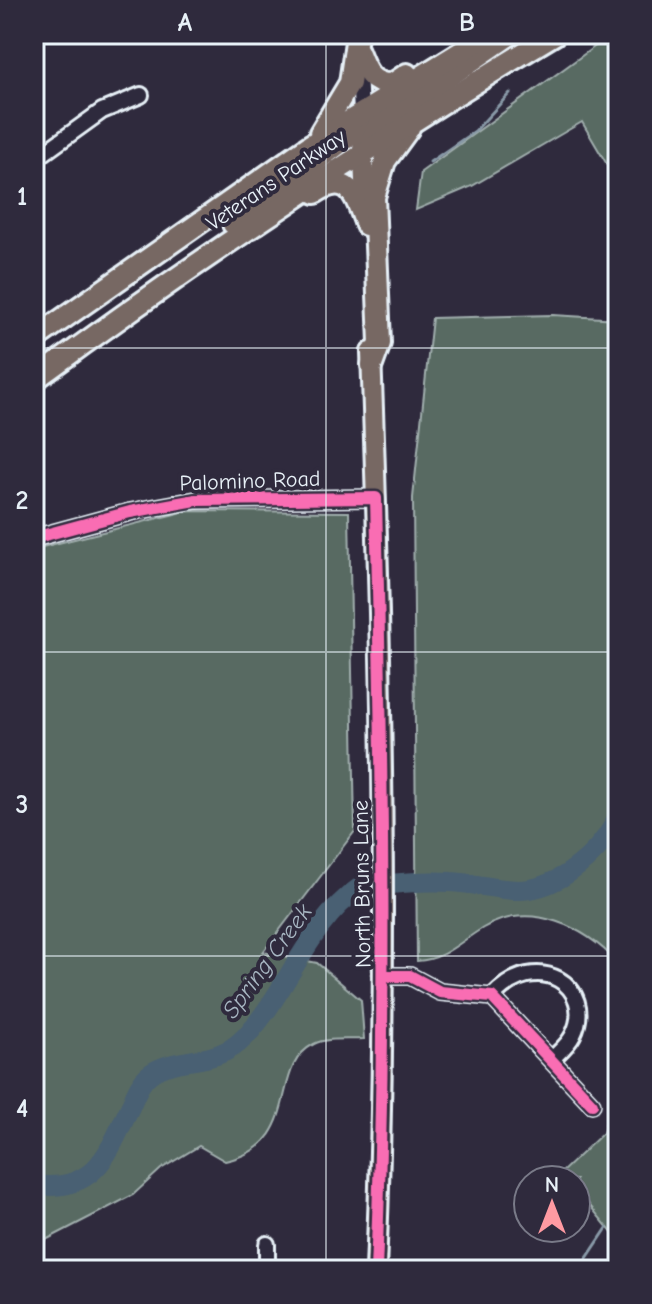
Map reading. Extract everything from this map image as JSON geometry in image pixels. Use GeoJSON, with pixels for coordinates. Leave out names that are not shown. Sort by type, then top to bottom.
{"type":"FeatureCollection","features":[{"type":"Feature","properties":{"kind":"highway"},"geometry":{"type":"LineString","coordinates":[[358,40],[372,79],[392,84],[471,34]]}},
{"type":"Feature","properties":{"kind":"highway","name":"Veterans Parkway"},"geometry":{"type":"LineString","coordinates":[[34,339],[312,144],[490,34]]}},
{"type":"Feature","properties":{"kind":"highway"},"geometry":{"type":"LineString","coordinates":[[363,151],[374,128],[511,34]]}},
{"type":"Feature","properties":{"kind":"highway","name":"Veterans Parkway"},"geometry":{"type":"LineString","coordinates":[[34,380],[363,151],[555,34]]}},
{"type":"Feature","properties":{"kind":"highway"},"geometry":{"type":"LineString","coordinates":[[312,144],[344,98],[358,40]]}},
{"type":"Feature","properties":{"kind":"highway"},"geometry":{"type":"LineString","coordinates":[[152,295],[188,259],[352,134],[361,114]]}},
{"type":"Feature","properties":{"kind":"highway"},"geometry":{"type":"LineString","coordinates":[[372,365],[380,343],[376,184],[388,155],[420,116]]}},
{"type":"Feature","properties":{"kind":"highway"},"geometry":{"type":"LineString","coordinates":[[175,279],[227,253],[334,184],[352,191],[366,225]]}},
{"type":"Feature","properties":{"kind":"highway"},"geometry":{"type":"LineString","coordinates":[[34,347],[73,310]]}},
{"type":"Feature","properties":{"kind":"main road","name":"North Bruns Lane"},"geometry":{"type":"LineString","coordinates":[[361,114],[376,498],[383,917],[383,1122],[376,1270]]}},
{"type":"Feature","properties":{"kind":"street","name":"North Bruns Lane"},"geometry":{"type":"LineString","coordinates":[[358,40],[361,114]]}},
{"type":"Feature","properties":{"kind":"street"},"geometry":{"type":"LineString","coordinates":[[34,160],[102,111],[141,95]]}},
{"type":"Feature","properties":{"kind":"street","name":"Palomino Road"},"geometry":{"type":"LineString","coordinates":[[34,538],[130,512],[196,500],[376,498]]}},
{"type":"Feature","properties":{"kind":"street"},"geometry":{"type":"LineString","coordinates":[[492,997],[502,985],[530,973],[553,976],[563,983],[575,1003],[576,1024],[573,1035],[552,1059]]}},
{"type":"Feature","properties":{"kind":"street"},"geometry":{"type":"LineString","coordinates":[[383,976],[410,976],[440,992],[492,997],[592,1104]]}},
{"type":"Feature","properties":{"kind":"street"},"geometry":{"type":"LineString","coordinates":[[267,1244],[267,1270]]}},
{"type":"Feature","properties":{"kind":"green space"},"geometry":{"type":"Polygon","coordinates":[[[612,34],[618,34],[618,183],[582,122],[472,186],[416,210],[421,172],[612,34]]]}},
{"type":"Feature","properties":{"kind":"green space"},"geometry":{"type":"Polygon","coordinates":[[[553,315],[618,319],[618,963],[590,938],[538,917],[501,920],[436,957],[417,961],[413,498],[432,318],[553,315]]]}},
{"type":"Feature","properties":{"kind":"green space"},"geometry":{"type":"Polygon","coordinates":[[[187,511],[349,512],[355,831],[263,952],[317,963],[361,1000],[364,1039],[319,1042],[300,1055],[292,1070],[276,1123],[266,1139],[250,1152],[225,1161],[199,1146],[161,1169],[133,1195],[34,1246],[34,549],[187,511]]]}},
{"type":"Feature","properties":{"kind":"green space"},"geometry":{"type":"Polygon","coordinates":[[[618,1082],[618,1240],[592,1208],[592,1164],[570,1164],[603,1133],[618,1082]]]}},
{"type":"Feature","properties":{"kind":"waterway"},"geometry":{"type":"LineString","coordinates":[[430,162],[475,131],[510,93]]}},
{"type":"Feature","properties":{"kind":"waterway","name":"Spring Creek"},"geometry":{"type":"LineString","coordinates":[[34,1185],[72,1183],[98,1166],[115,1139],[138,1088],[150,1074],[173,1064],[222,1053],[245,1037],[274,1000],[325,920],[359,888],[440,882],[510,890],[534,888],[550,883],[578,866],[602,843],[618,816]]}},
{"type":"Feature","properties":{"kind":"waterway"},"geometry":{"type":"LineString","coordinates":[[579,1270],[607,1228]]}},
{"type":"Feature","properties":{"kind":"cycle path"},"geometry":{"type":"LineString","coordinates":[[34,538],[130,512],[196,500],[376,498],[382,787],[382,981],[376,1270]]}},
{"type":"Feature","properties":{"kind":"cycle path"},"geometry":{"type":"LineString","coordinates":[[383,976],[410,976],[440,992],[492,997],[592,1104]]}}]}
